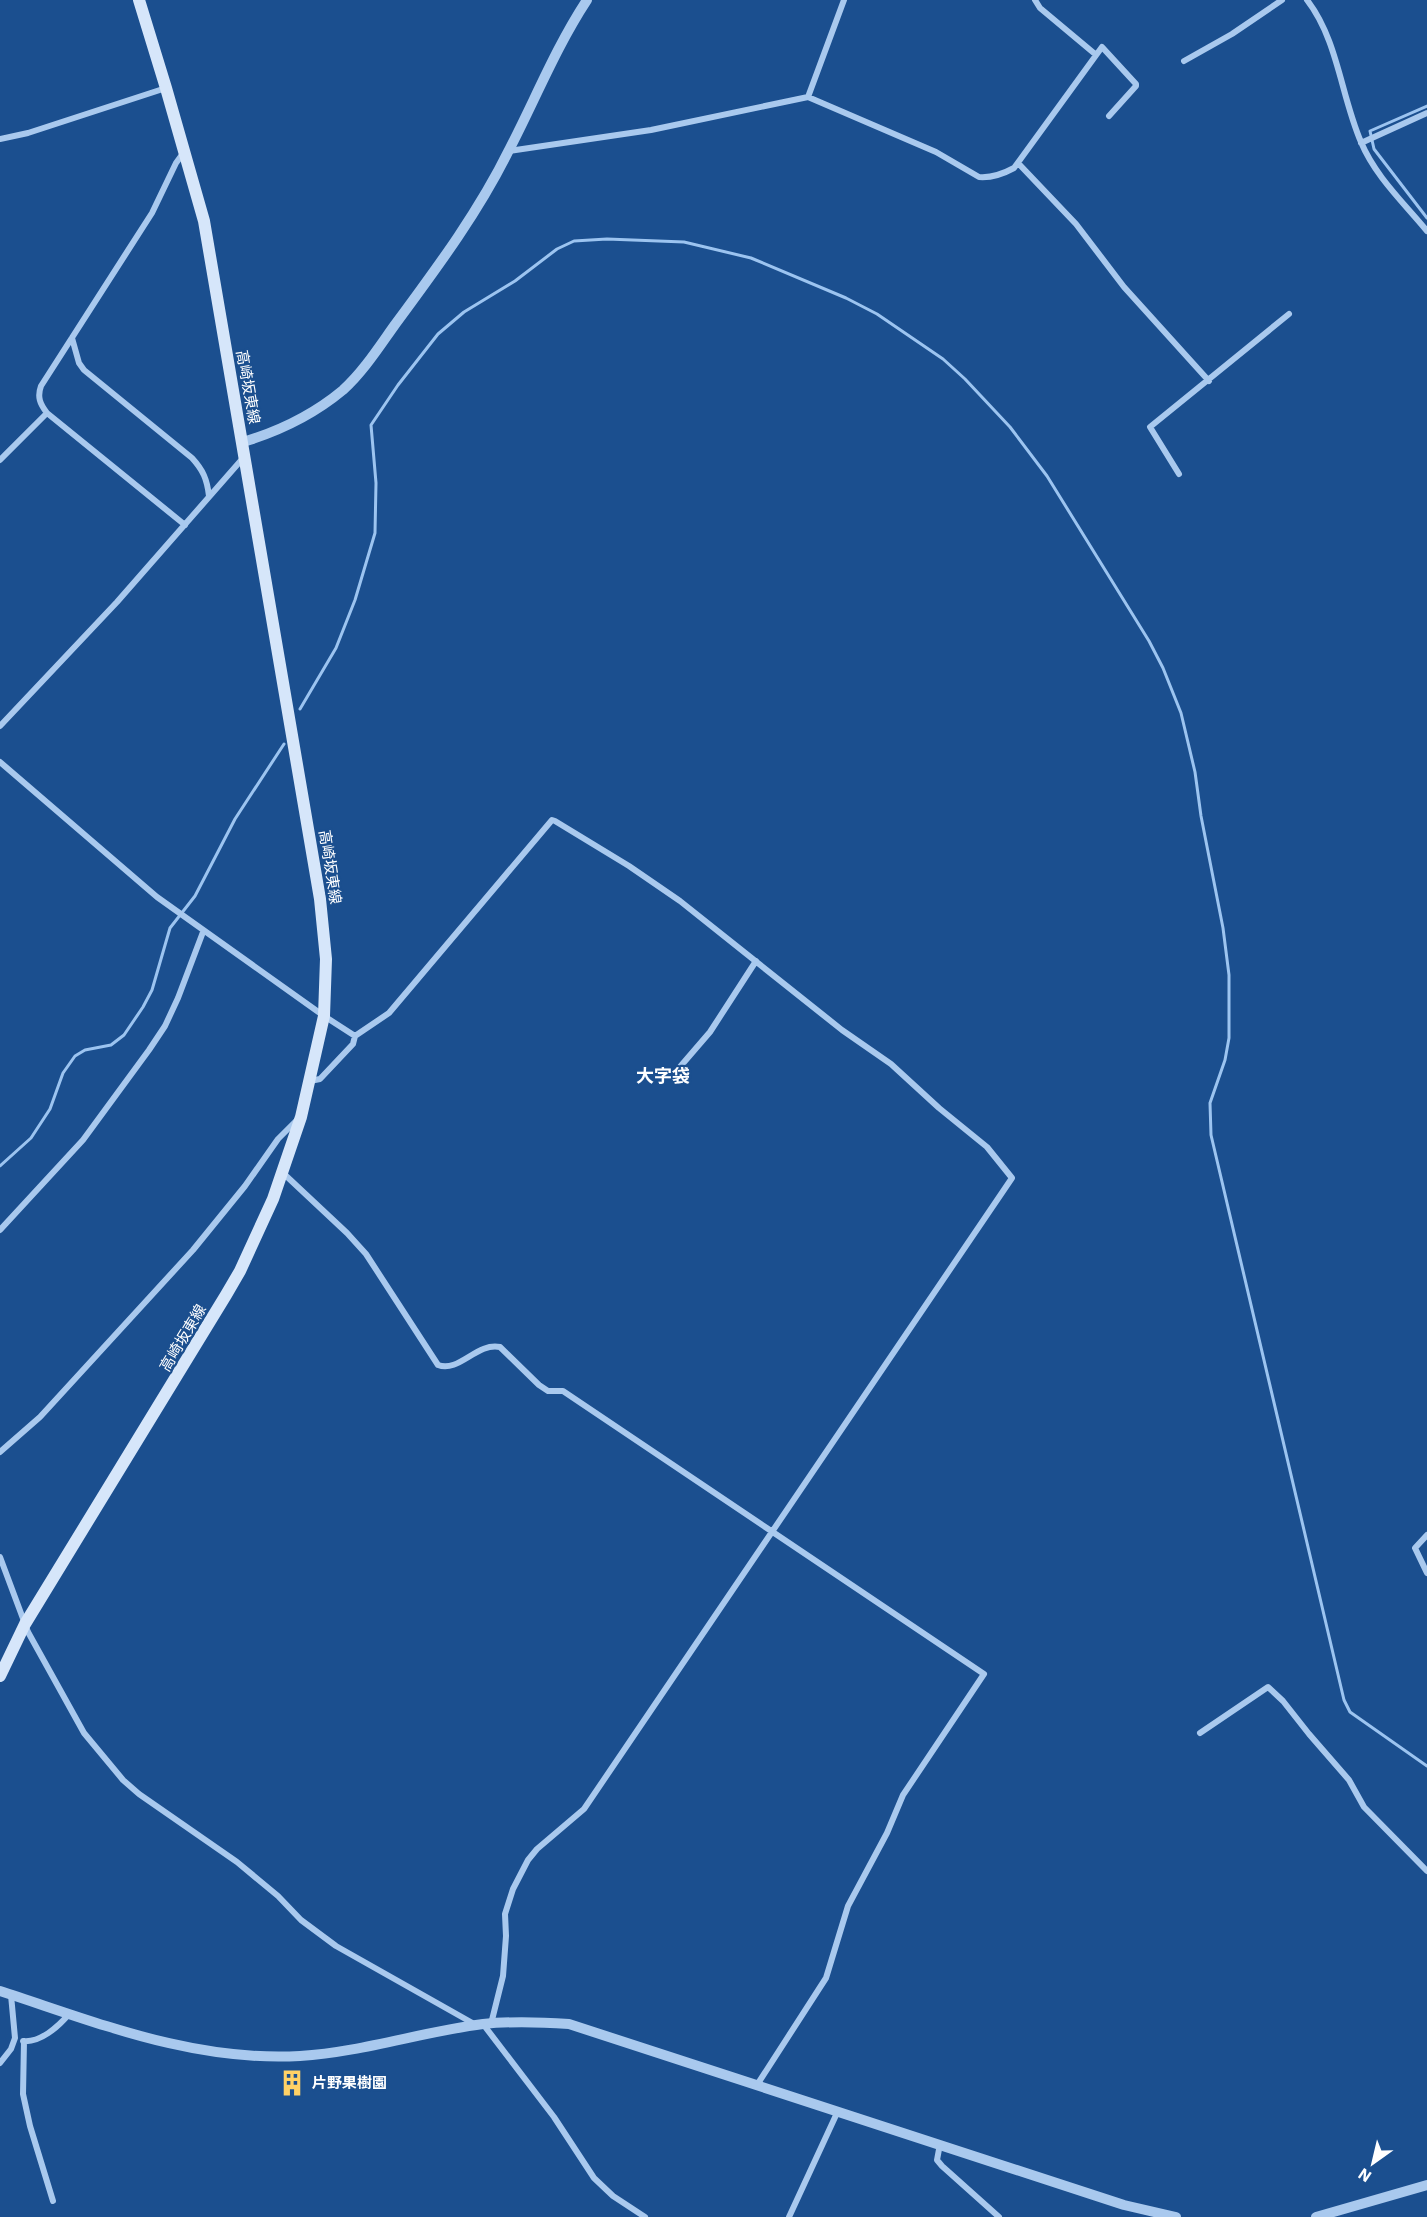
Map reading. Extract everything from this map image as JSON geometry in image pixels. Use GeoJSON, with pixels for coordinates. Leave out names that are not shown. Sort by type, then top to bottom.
{"type":"FeatureCollection","features":[{"type":"Feature","properties":{"kind":"main road","name":"高崎坂東線"},"geometry":{"type":"LineString","coordinates":[[0,1676],[25,1624],[235,1279],[263,1222],[283,1173],[301,1117],[324,1016],[326,959],[323,920],[204,221],[139,0]]}},
{"type":"Feature","properties":{"kind":"street"},"geometry":{"type":"LineString","coordinates":[[243,442],[266,435],[305,417],[346,388],[434,271],[474,213],[509,151],[562,43],[586,0]]}},
{"type":"Feature","properties":{"kind":"street"},"geometry":{"type":"LineString","coordinates":[[808,97],[844,0]]}},
{"type":"Feature","properties":{"kind":"street"},"geometry":{"type":"LineString","coordinates":[[1037,0],[1040,8],[1095,54]]}},
{"type":"Feature","properties":{"kind":"street"},"geometry":{"type":"LineString","coordinates":[[1184,61],[1232,34],[1282,0]]}},
{"type":"Feature","properties":{"kind":"street"},"geometry":{"type":"LineString","coordinates":[[1307,0],[1324,28],[1361,143],[1385,181],[1427,231]]}},
{"type":"Feature","properties":{"kind":"street"},"geometry":{"type":"LineString","coordinates":[[509,151],[651,130],[808,97],[936,152],[979,177],[987,178],[1006,173],[1018,163],[1102,47],[1136,84],[1109,116]]}},
{"type":"Feature","properties":{"kind":"street"},"geometry":{"type":"LineString","coordinates":[[0,139],[28,133],[166,88]]}},
{"type":"Feature","properties":{"kind":"street"},"geometry":{"type":"LineString","coordinates":[[1361,143],[1427,113]]}},
{"type":"Feature","properties":{"kind":"street"},"geometry":{"type":"LineString","coordinates":[[184,152],[176,163],[152,213],[40,386],[39,399],[47,413],[185,525]]}},
{"type":"Feature","properties":{"kind":"street"},"geometry":{"type":"LineString","coordinates":[[1018,163],[1076,224],[1124,287],[1209,381]]}},
{"type":"Feature","properties":{"kind":"street"},"geometry":{"type":"LineString","coordinates":[[1179,474],[1150,427],[1289,314]]}},
{"type":"Feature","properties":{"kind":"street"},"geometry":{"type":"LineString","coordinates":[[72,338],[79,363],[84,370],[192,458],[208,481],[209,496]]}},
{"type":"Feature","properties":{"kind":"street"},"geometry":{"type":"LineString","coordinates":[[0,460],[47,413]]}},
{"type":"Feature","properties":{"kind":"street"},"geometry":{"type":"LineString","coordinates":[[0,726],[117,602],[245,456]]}},
{"type":"Feature","properties":{"kind":"street"},"geometry":{"type":"LineString","coordinates":[[0,762],[157,897],[203,932],[356,1036]]}},
{"type":"Feature","properties":{"kind":"street"},"geometry":{"type":"LineString","coordinates":[[310,1081],[320,1079],[353,1044],[356,1036],[389,1013],[552,820],[680,901],[844,1031],[891,1064],[939,1108],[987,1147],[1012,1178],[584,1809],[545,1840],[528,1860],[513,1889],[505,1914],[506,1936],[502,1976],[484,2024]]}},
{"type":"Feature","properties":{"kind":"street"},"geometry":{"type":"LineString","coordinates":[[0,1230],[83,1140],[149,1050],[165,1026],[178,998],[203,932]]}},
{"type":"Feature","properties":{"kind":"street"},"geometry":{"type":"LineString","coordinates":[[679,1068],[710,1032],[756,961]]}},
{"type":"Feature","properties":{"kind":"street"},"geometry":{"type":"LineString","coordinates":[[0,1452],[40,1417],[111,1342],[193,1250],[278,1139],[301,1117]]}},
{"type":"Feature","properties":{"kind":"street"},"geometry":{"type":"LineString","coordinates":[[283,1173],[366,1254],[438,1365],[450,1366],[491,1345],[500,1347],[539,1385],[549,1391],[563,1391],[984,1674],[903,1795],[887,1833],[848,1906],[826,1978],[757,2085]]}},
{"type":"Feature","properties":{"kind":"street"},"geometry":{"type":"LineString","coordinates":[[1427,1535],[1415,1548],[1427,1573]]}},
{"type":"Feature","properties":{"kind":"street"},"geometry":{"type":"LineString","coordinates":[[0,1557],[25,1624],[84,1733],[123,1780],[139,1794],[237,1862],[278,1896],[301,1920],[336,1946],[484,2024],[554,2117],[594,2178],[613,2196],[645,2217]]}},
{"type":"Feature","properties":{"kind":"street"},"geometry":{"type":"LineString","coordinates":[[1200,1733],[1268,1687],[1284,1701],[1309,1734],[1350,1780],[1364,1806],[1427,1871]]}},
{"type":"Feature","properties":{"kind":"street"},"geometry":{"type":"LineString","coordinates":[[0,2063],[11,2049],[15,2038],[6,1993],[149,2040],[188,2049],[237,2055],[320,2054],[484,2024],[524,2021],[569,2024],[1124,2205],[1176,2217]]}},
{"type":"Feature","properties":{"kind":"street"},"geometry":{"type":"LineString","coordinates":[[15,2038],[34,2041],[62,2022],[69,2014]]}},
{"type":"Feature","properties":{"kind":"street"},"geometry":{"type":"LineString","coordinates":[[24,2041],[22,2094],[52,2201]]}},
{"type":"Feature","properties":{"kind":"street"},"geometry":{"type":"LineString","coordinates":[[789,2217],[837,2113]]}},
{"type":"Feature","properties":{"kind":"street"},"geometry":{"type":"LineString","coordinates":[[940,2144],[937,2160],[940,2164],[999,2217]]}},
{"type":"Feature","properties":{"kind":"street"},"geometry":{"type":"LineString","coordinates":[[1316,2217],[1427,2185]]}},
{"type":"Feature","properties":{"kind":"waterway"},"geometry":{"type":"LineString","coordinates":[[1427,106],[1370,131],[1374,149],[1427,218]]}},
{"type":"Feature","properties":{"kind":"waterway"},"geometry":{"type":"LineString","coordinates":[[300,709],[336,648],[355,600],[375,533],[376,483],[371,425],[398,385],[438,334],[464,312],[515,281],[557,249],[574,241],[607,239],[684,242],[751,258],[846,298],[877,314],[943,359],[965,379],[1010,427],[1047,476],[1149,641],[1163,668],[1181,713],[1195,772],[1201,816],[1223,928],[1229,975],[1229,1038],[1225,1060],[1210,1103],[1211,1135],[1344,1700],[1350,1712],[1427,1766]]}},
{"type":"Feature","properties":{"kind":"waterway"},"geometry":{"type":"LineString","coordinates":[[0,1166],[31,1138],[50,1109],[63,1073],[75,1056],[85,1050],[111,1045],[124,1035],[143,1007],[152,990],[170,928],[195,896],[235,819],[284,744]]}},
{"type":"Feature","properties":{"kind":"place","name":"片野果樹園"},"geometry":{"type":"Point","coordinates":[292,2083]}},
{"type":"Feature","properties":{"kind":"district","name":"大字袋"},"geometry":{"type":"Point","coordinates":[663,1076]}}]}
